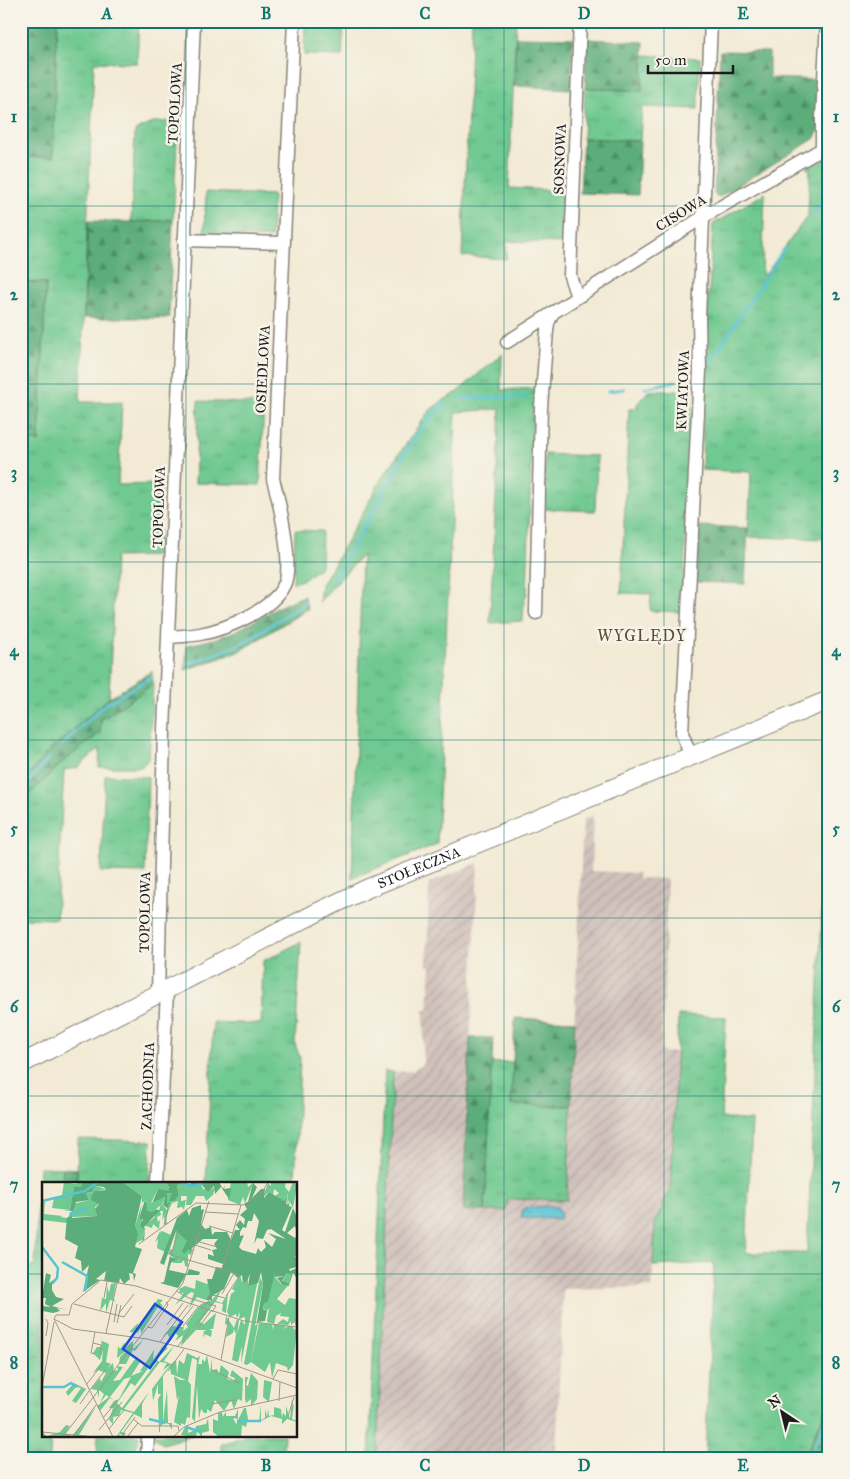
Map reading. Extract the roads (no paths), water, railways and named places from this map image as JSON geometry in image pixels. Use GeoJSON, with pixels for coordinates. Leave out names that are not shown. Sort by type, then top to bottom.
{"type":"FeatureCollection","features":[{"type":"Feature","properties":{"kind":"main road","name":"STOŁECZNA"},"geometry":{"type":"LineString","coordinates":[[21,1064],[366,889],[829,700]]}},
{"type":"Feature","properties":{"kind":"street","name":"TOPOLOWA"},"geometry":{"type":"LineString","coordinates":[[162,992],[164,731],[194,21]]}},
{"type":"Feature","properties":{"kind":"street","name":"OSIEDLOWA"},"geometry":{"type":"LineString","coordinates":[[169,637],[198,635],[210,632],[249,616],[274,599],[285,584],[287,570],[283,518],[273,479],[294,21]]}},
{"type":"Feature","properties":{"kind":"street","name":"SOSNOWA"},"geometry":{"type":"LineString","coordinates":[[577,296],[570,276],[580,21]]}},
{"type":"Feature","properties":{"kind":"street","name":"KWIATOWA"},"geometry":{"type":"LineString","coordinates":[[691,757],[682,733],[700,371],[703,217],[711,21]]}},
{"type":"Feature","properties":{"kind":"street"},"geometry":{"type":"LineString","coordinates":[[826,147],[822,119],[827,21]]}},
{"type":"Feature","properties":{"kind":"street","name":"CISOWA"},"geometry":{"type":"LineString","coordinates":[[507,342],[703,217],[826,147]]}},
{"type":"Feature","properties":{"kind":"street"},"geometry":{"type":"LineString","coordinates":[[184,240],[284,243]]}},
{"type":"Feature","properties":{"kind":"street"},"geometry":{"type":"LineString","coordinates":[[536,613],[541,407],[548,323],[553,312]]}},
{"type":"Feature","properties":{"kind":"street","name":"ZACHODNIA"},"geometry":{"type":"LineString","coordinates":[[158,1182],[162,992]]}},
{"type":"Feature","properties":{"kind":"street"},"geometry":{"type":"LineString","coordinates":[[147,1458],[148,1436]]}},
{"type":"Feature","properties":{"kind":"water"},"geometry":{"type":"Polygon","coordinates":[[[550,1206],[560,1210],[560,1218],[522,1218],[522,1210],[525,1208],[550,1206]]]}},
{"type":"Feature","properties":{"kind":"waterway"},"geometry":{"type":"LineString","coordinates":[[813,215],[829,190]]}},
{"type":"Feature","properties":{"kind":"waterway"},"geometry":{"type":"LineString","coordinates":[[705,370],[784,249]]}},
{"type":"Feature","properties":{"kind":"waterway"},"geometry":{"type":"LineString","coordinates":[[645,388],[676,381]]}},
{"type":"Feature","properties":{"kind":"waterway"},"geometry":{"type":"LineString","coordinates":[[608,391],[624,389]]}},
{"type":"Feature","properties":{"kind":"waterway"},"geometry":{"type":"LineString","coordinates":[[462,398],[528,397]]}},
{"type":"Feature","properties":{"kind":"waterway"},"geometry":{"type":"LineString","coordinates":[[333,578],[409,446],[425,423],[445,404]]}},
{"type":"Feature","properties":{"kind":"waterway"},"geometry":{"type":"LineString","coordinates":[[187,664],[231,648],[249,639],[305,603]]}},
{"type":"Feature","properties":{"kind":"waterway"},"geometry":{"type":"LineString","coordinates":[[62,745],[104,705],[152,677]]}},
{"type":"Feature","properties":{"kind":"waterway"},"geometry":{"type":"LineString","coordinates":[[21,791],[49,758]]}},
{"type":"Feature","properties":{"kind":"waterway"},"geometry":{"type":"LineString","coordinates":[[809,1458],[829,1414]]}},
{"type":"Feature","properties":{"kind":"district","name":"WYGLĘDY"},"geometry":{"type":"Point","coordinates":[642,635]}}]}
